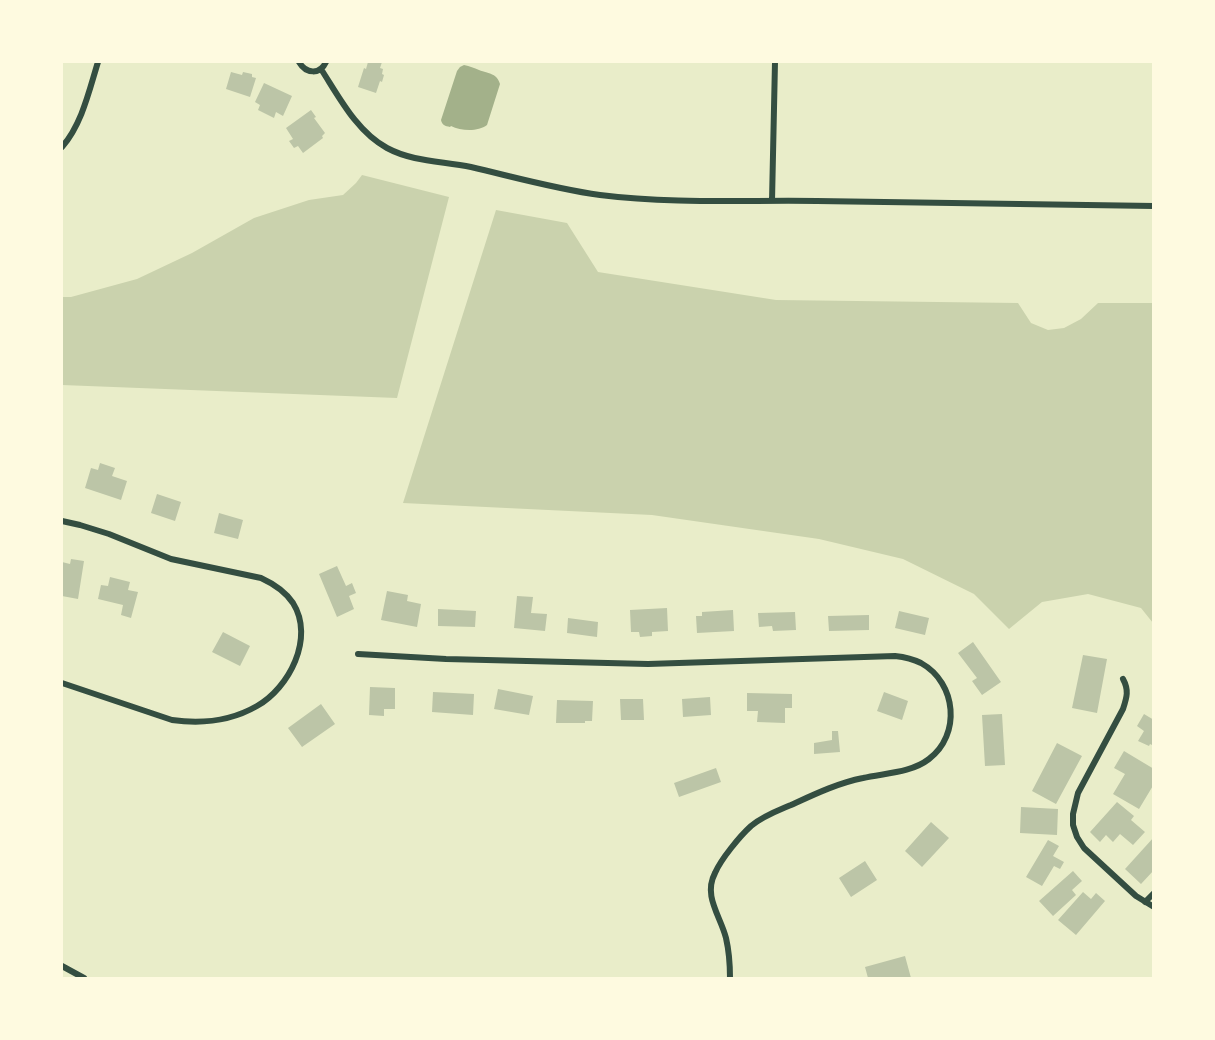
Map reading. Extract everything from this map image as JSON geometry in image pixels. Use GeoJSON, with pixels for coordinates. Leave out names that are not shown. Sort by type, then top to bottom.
{"type":"FeatureCollection","features":[{"type":"Feature","properties":{"kind":"street"},"geometry":{"type":"LineString","coordinates":[[62,147],[70,137],[85,107],[98,62]]}},
{"type":"Feature","properties":{"kind":"street"},"geometry":{"type":"LineString","coordinates":[[299,62],[307,71],[321,69],[326,62]]}},
{"type":"Feature","properties":{"kind":"street"},"geometry":{"type":"LineString","coordinates":[[771,201],[775,62]]}},
{"type":"Feature","properties":{"kind":"street"},"geometry":{"type":"LineString","coordinates":[[321,69],[363,130],[386,148],[399,154],[599,195],[664,201],[1154,206]]}},
{"type":"Feature","properties":{"kind":"street"},"geometry":{"type":"LineString","coordinates":[[62,521],[108,534],[171,559],[261,578],[272,583],[282,590],[297,611],[300,640],[298,654],[290,673],[281,686],[258,706],[222,719],[189,723],[172,720],[62,683]]}},
{"type":"Feature","properties":{"kind":"street"},"geometry":{"type":"LineString","coordinates":[[358,654],[446,659],[648,664],[895,656],[921,663],[933,672],[943,684],[948,695],[951,717],[946,737],[939,750],[930,759],[910,769],[834,785],[765,816],[740,837],[715,871],[710,891],[712,903],[725,937],[730,978]]}},
{"type":"Feature","properties":{"kind":"street"},"geometry":{"type":"LineString","coordinates":[[1123,679],[1127,686],[1123,709],[1075,800],[1073,825],[1084,849],[1120,882],[1154,907]]}},
{"type":"Feature","properties":{"kind":"street"},"geometry":{"type":"LineString","coordinates":[[1145,902],[1154,893]]}},
{"type":"Feature","properties":{"kind":"street"},"geometry":{"type":"LineString","coordinates":[[62,966],[84,978]]}},
{"type":"Feature","properties":{"kind":"shaded area"},"geometry":{"type":"Polygon","coordinates":[[[464,65],[492,74],[500,84],[487,125],[474,130],[448,127],[441,120],[457,71],[464,65]]]}},
{"type":"Feature","properties":{"kind":"shaded area"},"geometry":{"type":"Polygon","coordinates":[[[362,175],[449,197],[397,398],[62,385],[62,297],[71,297],[137,279],[192,253],[254,218],[309,200],[343,195],[362,175]]]}},
{"type":"Feature","properties":{"kind":"shaded area"},"geometry":{"type":"Polygon","coordinates":[[[496,210],[567,223],[598,272],[776,300],[1018,303],[1031,323],[1048,330],[1064,328],[1081,319],[1098,303],[1153,303],[1153,623],[1141,608],[1088,594],[1042,602],[1009,629],[974,594],[903,559],[819,539],[652,515],[403,503],[496,210]]]}},
{"type":"Feature","properties":{"kind":"building"},"geometry":{"type":"Polygon","coordinates":[[[368,62],[382,62],[380,68],[383,69],[382,74],[384,75],[376,93],[358,87],[368,62]]]}},
{"type":"Feature","properties":{"kind":"building"},"geometry":{"type":"Polygon","coordinates":[[[231,72],[242,75],[243,72],[252,74],[252,77],[256,78],[250,97],[226,89],[231,72]]]}},
{"type":"Feature","properties":{"kind":"building"},"geometry":{"type":"Polygon","coordinates":[[[264,83],[292,96],[283,116],[276,112],[274,118],[258,110],[260,105],[255,102],[264,83]]]}},
{"type":"Feature","properties":{"kind":"building"},"geometry":{"type":"Polygon","coordinates":[[[311,110],[325,133],[323,138],[303,153],[298,146],[294,148],[289,141],[293,139],[286,128],[311,110]]]}},
{"type":"Feature","properties":{"kind":"building"},"geometry":{"type":"Polygon","coordinates":[[[100,463],[115,468],[112,476],[127,481],[121,500],[85,488],[91,468],[98,470],[100,463]]]}},
{"type":"Feature","properties":{"kind":"building"},"geometry":{"type":"Polygon","coordinates":[[[157,494],[181,502],[175,521],[151,513],[157,494]]]}},
{"type":"Feature","properties":{"kind":"building"},"geometry":{"type":"Polygon","coordinates":[[[219,513],[243,520],[238,539],[214,533],[219,513]]]}},
{"type":"Feature","properties":{"kind":"building"},"geometry":{"type":"Polygon","coordinates":[[[71,559],[84,561],[78,599],[62,596],[62,562],[70,564],[71,559]]]}},
{"type":"Feature","properties":{"kind":"building"},"geometry":{"type":"Polygon","coordinates":[[[337,566],[346,586],[352,583],[356,593],[349,596],[354,609],[337,617],[319,574],[337,566]]]}},
{"type":"Feature","properties":{"kind":"building"},"geometry":{"type":"Polygon","coordinates":[[[110,577],[130,582],[128,590],[138,592],[131,618],[121,615],[123,605],[98,599],[101,585],[108,586],[110,577]]]}},
{"type":"Feature","properties":{"kind":"building"},"geometry":{"type":"Polygon","coordinates":[[[387,591],[408,595],[407,601],[421,604],[417,627],[381,620],[387,591]]]}},
{"type":"Feature","properties":{"kind":"building"},"geometry":{"type":"Polygon","coordinates":[[[517,596],[533,597],[531,613],[547,614],[545,631],[514,628],[517,596]]]}},
{"type":"Feature","properties":{"kind":"building"},"geometry":{"type":"Polygon","coordinates":[[[667,608],[668,631],[652,632],[652,636],[640,637],[639,632],[631,632],[630,610],[667,608]]]}},
{"type":"Feature","properties":{"kind":"building"},"geometry":{"type":"Polygon","coordinates":[[[438,609],[476,611],[475,627],[438,626],[438,609]]]}},
{"type":"Feature","properties":{"kind":"building"},"geometry":{"type":"Polygon","coordinates":[[[733,610],[734,631],[697,633],[696,616],[702,616],[702,612],[733,610]]]}},
{"type":"Feature","properties":{"kind":"building"},"geometry":{"type":"Polygon","coordinates":[[[899,611],[929,618],[925,635],[895,628],[899,611]]]}},
{"type":"Feature","properties":{"kind":"building"},"geometry":{"type":"Polygon","coordinates":[[[795,612],[796,630],[773,631],[772,626],[759,627],[758,613],[795,612]]]}},
{"type":"Feature","properties":{"kind":"building"},"geometry":{"type":"Polygon","coordinates":[[[869,615],[869,630],[829,631],[828,616],[869,615]]]}},
{"type":"Feature","properties":{"kind":"building"},"geometry":{"type":"Polygon","coordinates":[[[568,618],[598,622],[597,637],[567,633],[568,618]]]}},
{"type":"Feature","properties":{"kind":"building"},"geometry":{"type":"Polygon","coordinates":[[[223,632],[250,646],[240,666],[212,652],[223,632]]]}},
{"type":"Feature","properties":{"kind":"building"},"geometry":{"type":"Polygon","coordinates":[[[973,642],[1001,682],[982,695],[972,681],[977,678],[958,653],[973,642]]]}},
{"type":"Feature","properties":{"kind":"building"},"geometry":{"type":"Polygon","coordinates":[[[1083,655],[1107,659],[1097,713],[1072,708],[1083,655]]]}},
{"type":"Feature","properties":{"kind":"building"},"geometry":{"type":"Polygon","coordinates":[[[370,687],[395,688],[395,709],[384,709],[384,716],[369,715],[370,687]]]}},
{"type":"Feature","properties":{"kind":"building"},"geometry":{"type":"Polygon","coordinates":[[[498,689],[533,696],[529,715],[494,709],[498,689]]]}},
{"type":"Feature","properties":{"kind":"building"},"geometry":{"type":"Polygon","coordinates":[[[433,692],[474,694],[473,715],[432,712],[433,692]]]}},
{"type":"Feature","properties":{"kind":"building"},"geometry":{"type":"Polygon","coordinates":[[[884,692],[908,701],[902,720],[877,711],[884,692]]]}},
{"type":"Feature","properties":{"kind":"building"},"geometry":{"type":"Polygon","coordinates":[[[747,693],[792,694],[792,708],[785,708],[785,723],[757,722],[758,711],[747,711],[747,693]]]}},
{"type":"Feature","properties":{"kind":"building"},"geometry":{"type":"Polygon","coordinates":[[[710,697],[711,715],[683,717],[682,699],[710,697]]]}},
{"type":"Feature","properties":{"kind":"building"},"geometry":{"type":"Polygon","coordinates":[[[620,699],[643,699],[644,720],[621,720],[620,699]]]}},
{"type":"Feature","properties":{"kind":"building"},"geometry":{"type":"Polygon","coordinates":[[[557,700],[593,701],[592,721],[556,723],[557,700]]]}},
{"type":"Feature","properties":{"kind":"building"},"geometry":{"type":"Polygon","coordinates":[[[321,704],[335,724],[302,747],[288,728],[321,704]]]}},
{"type":"Feature","properties":{"kind":"building"},"geometry":{"type":"Polygon","coordinates":[[[1002,714],[1005,765],[985,766],[982,715],[1002,714]]]}},
{"type":"Feature","properties":{"kind":"building"},"geometry":{"type":"Polygon","coordinates":[[[1144,714],[1154,720],[1154,746],[1138,741],[1144,731],[1137,726],[1144,714]]]}},
{"type":"Feature","properties":{"kind":"building"},"geometry":{"type":"Polygon","coordinates":[[[832,731],[838,731],[840,752],[814,754],[814,743],[832,740],[832,731]]]}},
{"type":"Feature","properties":{"kind":"building"},"geometry":{"type":"Polygon","coordinates":[[[1057,743],[1082,756],[1056,804],[1032,791],[1057,743]]]}},
{"type":"Feature","properties":{"kind":"building"},"geometry":{"type":"Polygon","coordinates":[[[1124,751],[1154,769],[1154,784],[1139,809],[1113,794],[1125,774],[1114,768],[1124,751]]]}},
{"type":"Feature","properties":{"kind":"building"},"geometry":{"type":"Polygon","coordinates":[[[716,768],[721,782],[679,797],[674,783],[716,768]]]}},
{"type":"Feature","properties":{"kind":"building"},"geometry":{"type":"Polygon","coordinates":[[[1117,802],[1134,816],[1131,820],[1145,832],[1133,845],[1120,834],[1113,842],[1106,835],[1100,842],[1090,832],[1117,802]]]}},
{"type":"Feature","properties":{"kind":"building"},"geometry":{"type":"Polygon","coordinates":[[[1021,807],[1058,809],[1057,835],[1020,833],[1021,807]]]}},
{"type":"Feature","properties":{"kind":"building"},"geometry":{"type":"Polygon","coordinates":[[[931,822],[949,838],[922,867],[905,851],[931,822]]]}},
{"type":"Feature","properties":{"kind":"building"},"geometry":{"type":"Polygon","coordinates":[[[1154,837],[1154,870],[1141,884],[1125,869],[1154,837]]]}},
{"type":"Feature","properties":{"kind":"building"},"geometry":{"type":"Polygon","coordinates":[[[1048,840],[1059,846],[1053,856],[1064,862],[1060,869],[1054,866],[1042,886],[1026,877],[1048,840]]]}},
{"type":"Feature","properties":{"kind":"building"},"geometry":{"type":"Polygon","coordinates":[[[865,861],[877,880],[851,897],[839,878],[865,861]]]}},
{"type":"Feature","properties":{"kind":"building"},"geometry":{"type":"Polygon","coordinates":[[[1073,871],[1082,881],[1072,890],[1076,895],[1053,916],[1039,901],[1073,871]]]}},
{"type":"Feature","properties":{"kind":"building"},"geometry":{"type":"Polygon","coordinates":[[[1083,892],[1091,899],[1096,893],[1105,901],[1076,935],[1058,920],[1083,892]]]}},
{"type":"Feature","properties":{"kind":"building"},"geometry":{"type":"Polygon","coordinates":[[[905,956],[911,978],[868,978],[865,967],[905,956]]]}}]}
